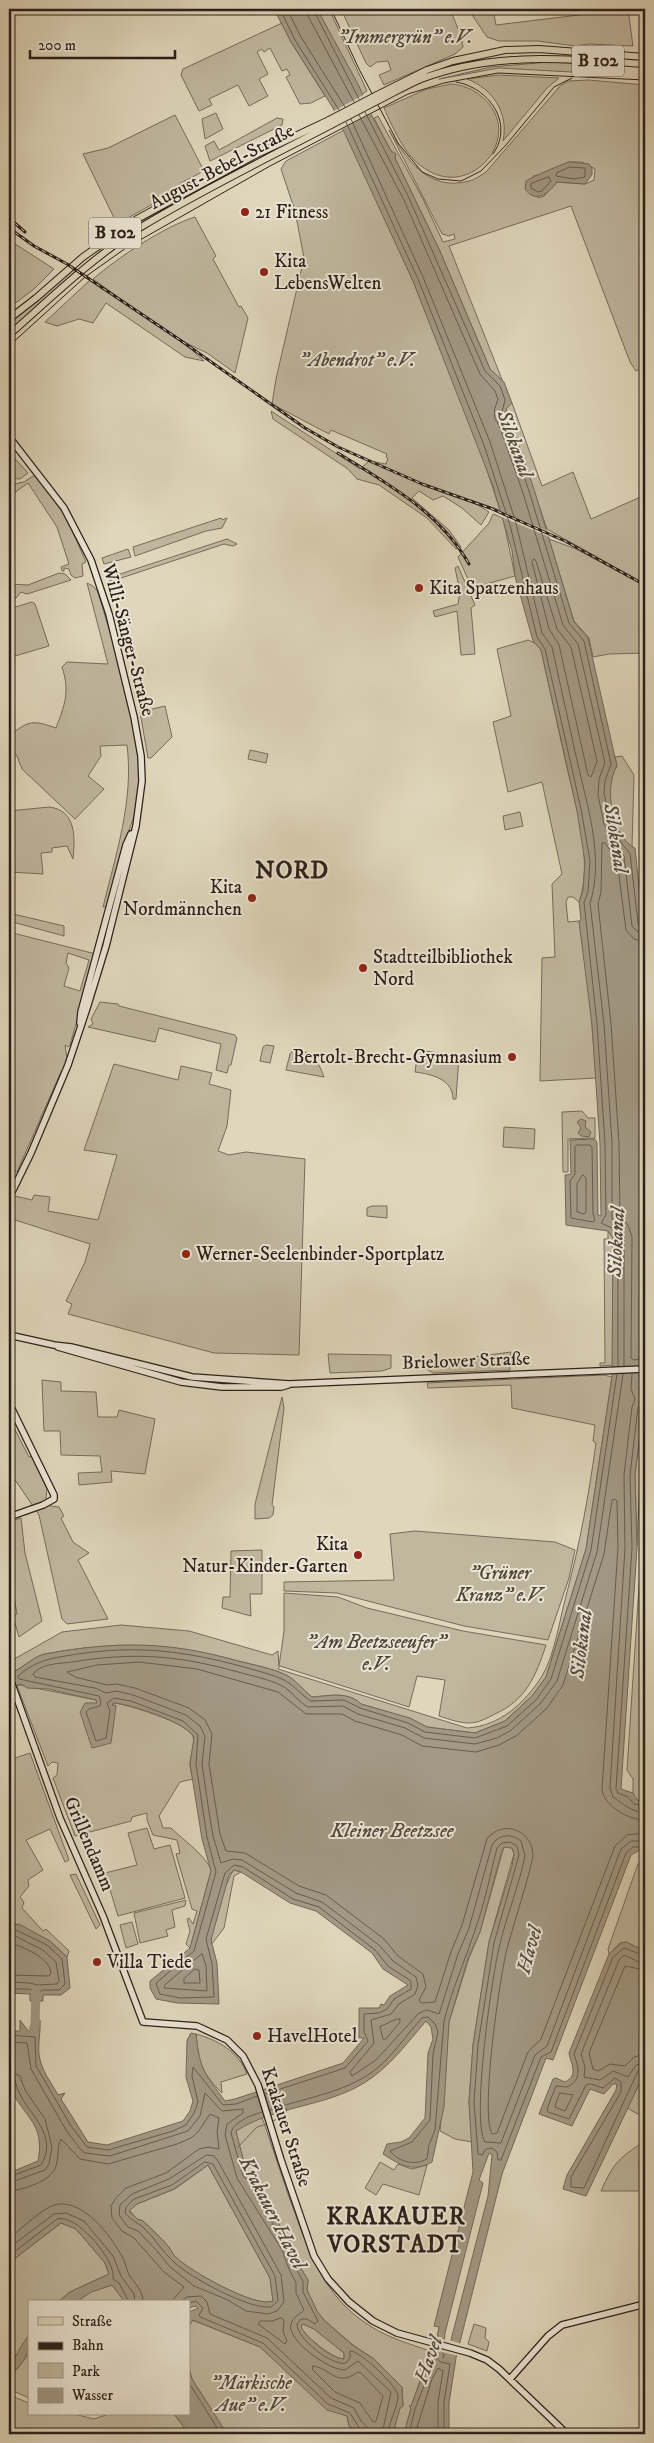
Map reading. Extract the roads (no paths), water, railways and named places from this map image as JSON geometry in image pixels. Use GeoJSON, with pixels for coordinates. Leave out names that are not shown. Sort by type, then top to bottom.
{"type":"FeatureCollection","features":[{"type":"Feature","properties":{"kind":"main road","name":"August-Bebel-Straße"},"geometry":{"type":"LineString","coordinates":[[9,335],[80,273],[141,228],[245,169],[428,70],[471,56],[505,50],[529,49],[645,57]]}},
{"type":"Feature","properties":{"kind":"main road","name":"August-Bebel-Straße"},"geometry":{"type":"LineString","coordinates":[[378,98],[421,79],[473,66],[531,58],[645,64]]}},
{"type":"Feature","properties":{"kind":"main road","name":"August-Bebel-Straße"},"geometry":{"type":"LineString","coordinates":[[9,319],[94,248],[137,220],[253,156],[330,123]]}},
{"type":"Feature","properties":{"kind":"main road","name":"Willi-Sänger-Straße"},"geometry":{"type":"LineString","coordinates":[[9,432],[21,453]]}},
{"type":"Feature","properties":{"kind":"main road","name":"Willi-Sänger-Straße"},"geometry":{"type":"LineString","coordinates":[[9,437],[52,492],[72,522],[84,544],[101,586],[140,747],[142,781],[136,826],[108,940],[79,1033],[31,1154],[9,1198]]}},
{"type":"Feature","properties":{"kind":"main road","name":"Willi-Sänger-Straße"},"geometry":{"type":"LineString","coordinates":[[79,1033],[81,1012],[126,845],[136,826]]}},
{"type":"Feature","properties":{"kind":"main road","name":"Brielower Straße"},"geometry":{"type":"LineString","coordinates":[[9,1335],[54,1345],[69,1352],[181,1382],[213,1386],[282,1387],[289,1384],[645,1369]]}},
{"type":"Feature","properties":{"kind":"main road"},"geometry":{"type":"LineString","coordinates":[[9,1403],[52,1490],[54,1499],[9,1517]]}},
{"type":"Feature","properties":{"kind":"main road","name":"Grillendamm"},"geometry":{"type":"LineString","coordinates":[[9,1676],[60,1818],[103,1916],[143,2022]]}},
{"type":"Feature","properties":{"kind":"main road","name":"Krakauer Straße"},"geometry":{"type":"LineString","coordinates":[[143,2022],[190,2025],[219,2035],[244,2056],[258,2086],[308,2241],[328,2279],[349,2302],[372,2321],[397,2333],[470,2353],[493,2364],[567,2434]]}},
{"type":"Feature","properties":{"kind":"main road"},"geometry":{"type":"LineString","coordinates":[[510,2379],[548,2336],[562,2325],[645,2304]]}},
{"type":"Feature","properties":{"kind":"water"},"geometry":{"type":"Polygon","coordinates":[[[274,9],[317,9],[358,84],[371,114],[391,151],[396,154],[395,158],[439,249],[490,369],[504,382],[512,403],[506,409],[506,415],[508,415],[534,489],[574,622],[588,638],[617,766],[611,786],[612,810],[620,833],[635,848],[645,945],[645,1342],[642,1388],[645,1391],[635,1475],[637,1548],[621,1789],[633,1793],[637,1800],[645,1802],[645,1853],[638,1851],[631,1855],[553,2060],[546,2058],[502,2174],[456,2358],[449,2403],[449,2434],[404,2434],[411,2408],[409,2406],[411,2406],[437,2337],[439,2327],[434,2326],[473,2172],[469,2102],[473,2045],[489,1942],[512,1866],[514,1854],[512,1848],[504,1847],[502,1850],[480,1932],[468,1958],[449,2022],[444,2107],[432,2162],[419,2167],[413,2167],[401,2164],[383,2154],[387,2144],[401,2142],[409,2138],[425,2118],[428,2053],[433,2039],[431,2027],[426,2021],[390,2063],[364,2083],[333,2097],[267,2116],[236,2131],[247,2174],[253,2178],[259,2194],[293,2245],[299,2265],[308,2280],[307,2290],[317,2311],[324,2320],[352,2345],[374,2359],[402,2387],[403,2406],[400,2408],[393,2434],[361,2434],[349,2426],[347,2416],[327,2410],[260,2347],[193,2320],[190,2324],[190,2312],[198,2308],[196,2306],[190,2308],[190,2300],[123,2300],[112,2285],[91,2292],[79,2300],[60,2300],[70,2292],[109,2274],[105,2263],[76,2229],[61,2223],[9,2263],[9,2173],[38,2161],[39,2150],[38,2133],[15,2097],[9,2074],[9,2028],[12,2028],[12,2031],[20,2031],[20,2020],[29,2032],[32,2020],[40,2020],[39,2053],[46,2075],[58,2095],[65,2093],[61,2099],[88,2142],[107,2145],[183,2121],[190,2111],[193,2101],[186,2077],[187,2040],[191,2033],[196,2034],[199,2057],[208,2078],[225,2101],[235,2099],[343,2063],[364,2038],[359,2038],[359,2008],[379,2008],[381,2004],[384,2005],[390,1996],[408,1985],[383,1969],[372,1953],[316,1911],[290,1903],[241,1872],[234,1870],[229,1875],[211,1940],[217,1963],[219,2004],[177,2003],[156,1999],[150,1988],[150,1981],[190,1948],[211,1871],[202,1839],[190,1764],[194,1737],[189,1731],[169,1720],[132,1707],[113,1703],[112,1705],[116,1706],[111,1743],[92,1748],[80,1712],[85,1703],[97,1703],[96,1700],[48,1689],[27,1688],[21,1684],[9,1687],[9,1673],[18,1670],[35,1658],[45,1654],[119,1645],[165,1647],[213,1654],[268,1669],[290,1677],[312,1697],[338,1695],[350,1697],[361,1704],[410,1718],[427,1727],[475,1733],[505,1721],[532,1696],[546,1677],[586,1549],[612,1377],[613,1238],[608,1231],[566,1225],[565,1175],[571,1174],[570,1140],[595,1139],[597,1143],[598,1215],[601,1216],[600,1144],[592,1025],[579,921],[581,920],[579,902],[583,891],[585,862],[577,811],[541,650],[533,641],[515,576],[512,551],[493,486],[413,281],[333,108],[291,42],[274,9]],[[489,2153],[479,2180],[483,2183],[445,2333],[443,2358],[451,2340],[488,2196],[492,2155],[489,2153]],[[208,2165],[174,2189],[137,2204],[129,2211],[159,2236],[184,2264],[224,2287],[253,2299],[265,2302],[273,2301],[270,2278],[208,2165]],[[303,2324],[301,2327],[308,2337],[333,2356],[344,2359],[344,2353],[314,2329],[303,2324]]]}},
{"type":"Feature","properties":{"kind":"water"},"geometry":{"type":"Polygon","coordinates":[[[569,162],[589,164],[592,168],[592,175],[585,184],[557,182],[550,190],[538,197],[533,196],[525,189],[526,181],[569,162]]]}},
{"type":"Feature","properties":{"kind":"water"},"geometry":{"type":"Polygon","coordinates":[[[581,1119],[586,1121],[585,1127],[591,1132],[589,1137],[581,1136],[578,1133],[581,1128],[577,1122],[581,1119]]]}},
{"type":"Feature","properties":{"kind":"water"},"geometry":{"type":"Polygon","coordinates":[[[9,1917],[16,1925],[19,1924],[50,1941],[67,1957],[70,1988],[61,1995],[43,1995],[43,2001],[30,2001],[30,1994],[9,1993],[9,1917]]]}},
{"type":"Feature","properties":{"kind":"water"},"geometry":{"type":"Polygon","coordinates":[[[626,1942],[645,1951],[645,2072],[586,2196],[563,2189],[567,2175],[616,2090],[617,2084],[613,2084],[604,2094],[590,2089],[572,2126],[539,2114],[553,2079],[556,2078],[565,2082],[572,2076],[573,2069],[569,2053],[609,1954],[621,1943],[626,1942]]]}},
{"type":"Feature","properties":{"kind":"water"},"geometry":{"type":"Polygon","coordinates":[[[28,2337],[27,2354],[9,2376],[9,2366],[28,2337]]]}},
{"type":"Feature","properties":{"kind":"water"},"geometry":{"type":"Polygon","coordinates":[[[190,2372],[192,2379],[227,2434],[189,2434],[176,2416],[190,2416],[190,2372]]]}},
{"type":"Feature","properties":{"kind":"waterway"},"geometry":{"type":"LineString","coordinates":[[33,2031],[35,2025],[36,1990]]}},
{"type":"Feature","properties":{"kind":"waterway"},"geometry":{"type":"LineString","coordinates":[[271,2122],[285,2115],[287,2108]]}},
{"type":"Feature","properties":{"kind":"waterway"},"geometry":{"type":"LineString","coordinates":[[238,2147],[257,2127],[267,2124]]}},
{"type":"Feature","properties":{"kind":"tram line"},"geometry":{"type":"LineString","coordinates":[[331,9],[359,69],[398,143],[422,172],[438,179],[461,181],[481,171],[506,145],[554,87],[572,78]]}},
{"type":"Feature","properties":{"kind":"tram line"},"geometry":{"type":"LineString","coordinates":[[9,346],[85,277],[126,248],[270,166],[408,94],[444,83],[498,73],[645,80]]}},
{"type":"Feature","properties":{"kind":"tram line"},"geometry":{"type":"LineString","coordinates":[[456,82],[468,85],[478,91],[495,108],[501,130],[499,142],[493,154]]}},
{"type":"Feature","properties":{"kind":"railway"},"geometry":{"type":"LineString","coordinates":[[9,218],[25,232]]}},
{"type":"Feature","properties":{"kind":"railway"},"geometry":{"type":"LineString","coordinates":[[9,228],[34,246],[67,264],[180,340],[305,428],[338,447],[422,484],[490,508],[565,541],[645,585]]}},
{"type":"Feature","properties":{"kind":"railway"},"geometry":{"type":"LineString","coordinates":[[338,453],[411,500],[443,529],[457,545],[469,564]]}},
{"type":"Feature","properties":{"kind":"place","name":"21 Fitness"},"geometry":{"type":"Point","coordinates":[245,212]}},
{"type":"Feature","properties":{"kind":"place","name":"Kita LebensWelten"},"geometry":{"type":"Point","coordinates":[264,272]}},
{"type":"Feature","properties":{"kind":"place","name":"Kita Spatzenhaus"},"geometry":{"type":"Point","coordinates":[419,588]}},
{"type":"Feature","properties":{"kind":"place","name":"Kita Nordmännchen"},"geometry":{"type":"Point","coordinates":[252,898]}},
{"type":"Feature","properties":{"kind":"place","name":"Stadtteilbibliothek Nord"},"geometry":{"type":"Point","coordinates":[363,968]}},
{"type":"Feature","properties":{"kind":"place","name":"Bertolt-Brecht-Gymnasium"},"geometry":{"type":"Point","coordinates":[512,1057]}},
{"type":"Feature","properties":{"kind":"place","name":"Werner-Seelenbinder-Sportplatz"},"geometry":{"type":"Point","coordinates":[186,1254]}},
{"type":"Feature","properties":{"kind":"place","name":"Kita Natur-Kinder-Garten"},"geometry":{"type":"Point","coordinates":[358,1555]}},
{"type":"Feature","properties":{"kind":"place","name":"Villa Tiede"},"geometry":{"type":"Point","coordinates":[97,1962]}},
{"type":"Feature","properties":{"kind":"place","name":"HavelHotel"},"geometry":{"type":"Point","coordinates":[257,2036]}},
{"type":"Feature","properties":{"kind":"district","name":"NORD"},"geometry":{"type":"Point","coordinates":[292,871]}},
{"type":"Feature","properties":{"kind":"district","name":"KRAKAUER VORSTADT"},"geometry":{"type":"Point","coordinates":[396,2231]}},
{"type":"Feature","properties":{"kind":"park label","name":"\"Immergrün\" e.V."},"geometry":{"type":"Point","coordinates":[405,37]}},
{"type":"Feature","properties":{"kind":"park label","name":"\"Abendrot\" e.V."},"geometry":{"type":"Point","coordinates":[357,360]}},
{"type":"Feature","properties":{"kind":"park label","name":"\"Grüner Kranz\" e.V."},"geometry":{"type":"Point","coordinates":[500,1584]}},
{"type":"Feature","properties":{"kind":"park label","name":"\"Am Beetzseeufer\" e.V."},"geometry":{"type":"Point","coordinates":[376,1653]}},
{"type":"Feature","properties":{"kind":"park label","name":"\"Märkische Aue\" e.V."},"geometry":{"type":"Point","coordinates":[251,2394]}},
{"type":"Feature","properties":{"kind":"water label","name":"Silokanal"},"geometry":{"type":"Point","coordinates":[514,444]}},
{"type":"Feature","properties":{"kind":"water label","name":"Silokanal"},"geometry":{"type":"Point","coordinates":[615,838]}},
{"type":"Feature","properties":{"kind":"water label","name":"Silokanal"},"geometry":{"type":"Point","coordinates":[617,1242]}},
{"type":"Feature","properties":{"kind":"water label","name":"Silokanal"},"geometry":{"type":"Point","coordinates":[582,1644]}},
{"type":"Feature","properties":{"kind":"water label","name":"Kleiner Beetzsee"},"geometry":{"type":"Point","coordinates":[392,1831]}},
{"type":"Feature","properties":{"kind":"water label","name":"Havel"},"geometry":{"type":"Point","coordinates":[530,1950]}},
{"type":"Feature","properties":{"kind":"water label","name":"Krakauer Havel"},"geometry":{"type":"Point","coordinates":[272,2213]}},
{"type":"Feature","properties":{"kind":"water label","name":"Havel"},"geometry":{"type":"Point","coordinates":[429,2360]}}]}
